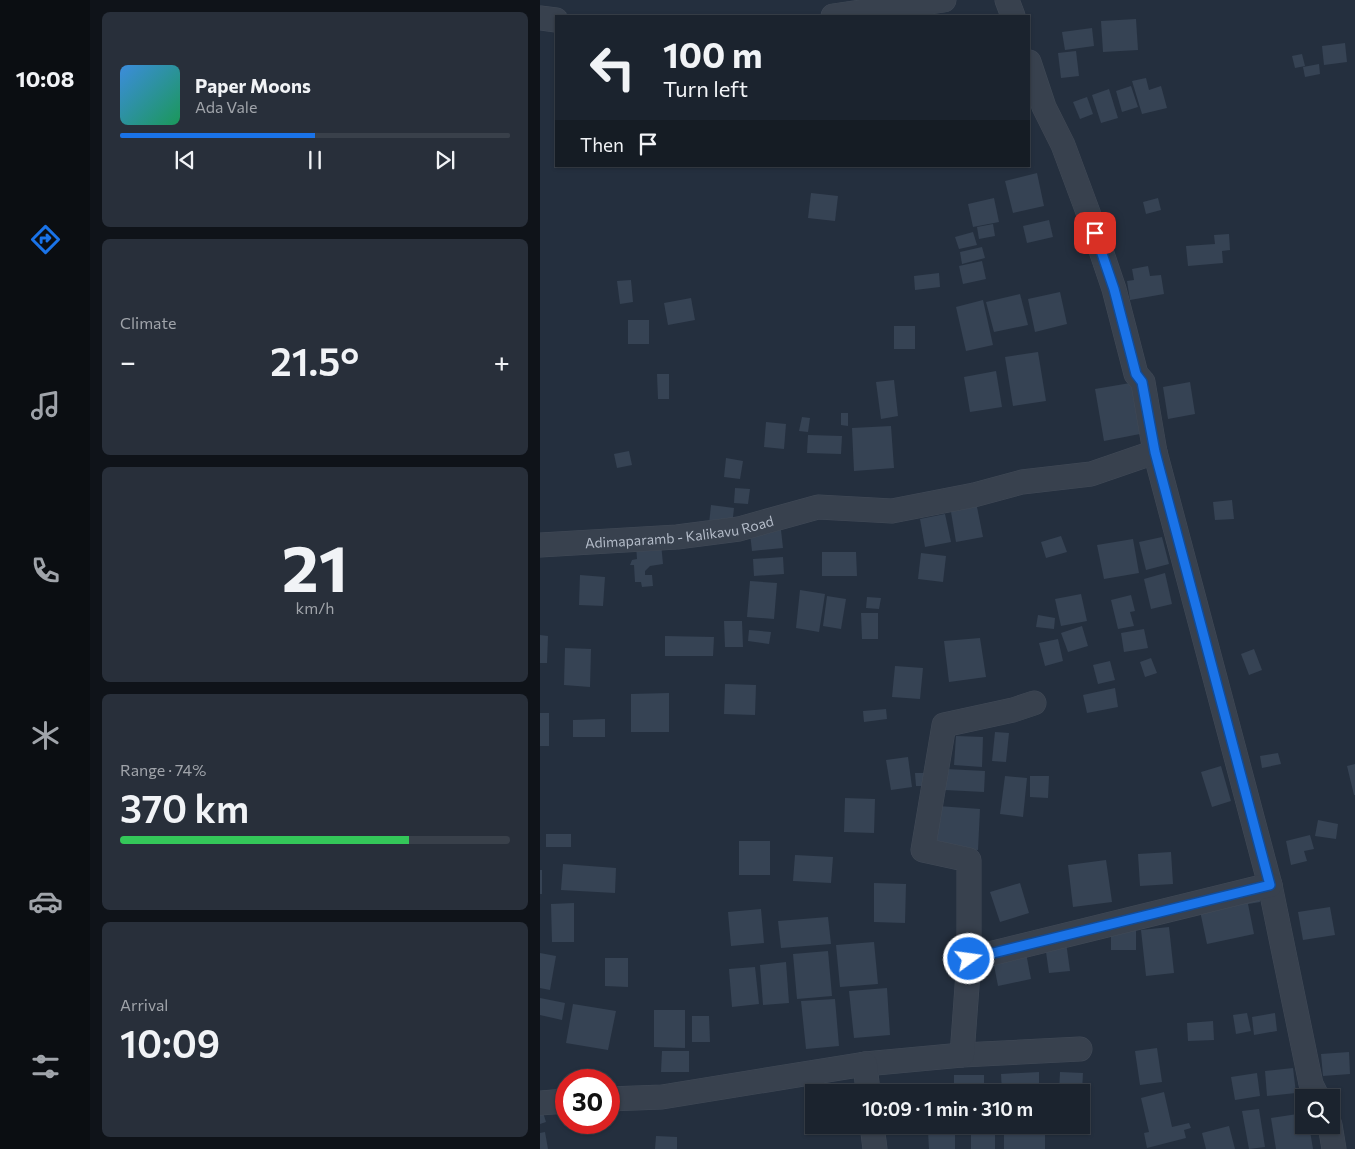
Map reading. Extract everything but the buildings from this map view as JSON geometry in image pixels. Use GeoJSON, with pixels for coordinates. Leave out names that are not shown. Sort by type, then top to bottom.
{"type":"FeatureCollection","features":[{"type":"Feature","properties":{"kind":"street"},"geometry":{"type":"LineString","coordinates":[[840,15],[944,0]]}},
{"type":"Feature","properties":{"kind":"street"},"geometry":{"type":"LineString","coordinates":[[1007,0],[1013,15]]}},
{"type":"Feature","properties":{"kind":"street"},"geometry":{"type":"LineString","coordinates":[[540,18],[555,20]]}},
{"type":"Feature","properties":{"kind":"street"},"geometry":{"type":"LineString","coordinates":[[1030,65],[1044,107],[1063,145],[1089,215],[1114,289],[1136,374],[1142,382],[1155,452],[1270,885],[1314,1089]]}},
{"type":"Feature","properties":{"kind":"street","name":"Adimaparamb - Kalikavu Road"},"geometry":{"type":"LineString","coordinates":[[540,545],[677,537],[739,529],[818,507],[892,511],[974,495],[1022,482],[1091,474],[1155,452]]}},
{"type":"Feature","properties":{"kind":"street"},"geometry":{"type":"LineString","coordinates":[[962,1055],[969,959],[969,860],[923,850],[944,725],[1013,710],[1034,703]]}},
{"type":"Feature","properties":{"kind":"street"},"geometry":{"type":"LineString","coordinates":[[969,959],[1270,885]]}},
{"type":"Feature","properties":{"kind":"street"},"geometry":{"type":"LineString","coordinates":[[620,1099],[662,1097],[865,1064],[962,1055],[1080,1049]]}},
{"type":"Feature","properties":{"kind":"street"},"geometry":{"type":"LineString","coordinates":[[865,1064],[867,1084]]}},
{"type":"Feature","properties":{"kind":"street"},"geometry":{"type":"LineString","coordinates":[[540,1102],[555,1101]]}},
{"type":"Feature","properties":{"kind":"street"},"geometry":{"type":"LineString","coordinates":[[874,1134],[876,1149]]}},
{"type":"Feature","properties":{"kind":"street"},"geometry":{"type":"LineString","coordinates":[[1332,1134],[1334,1149]]}},
{"type":"Feature","properties":{"kind":"route"},"geometry":{"type":"LineString","coordinates":[[969,959],[1270,885],[1155,452],[1142,382],[1136,374],[1114,289],[1095,233]]}}]}
